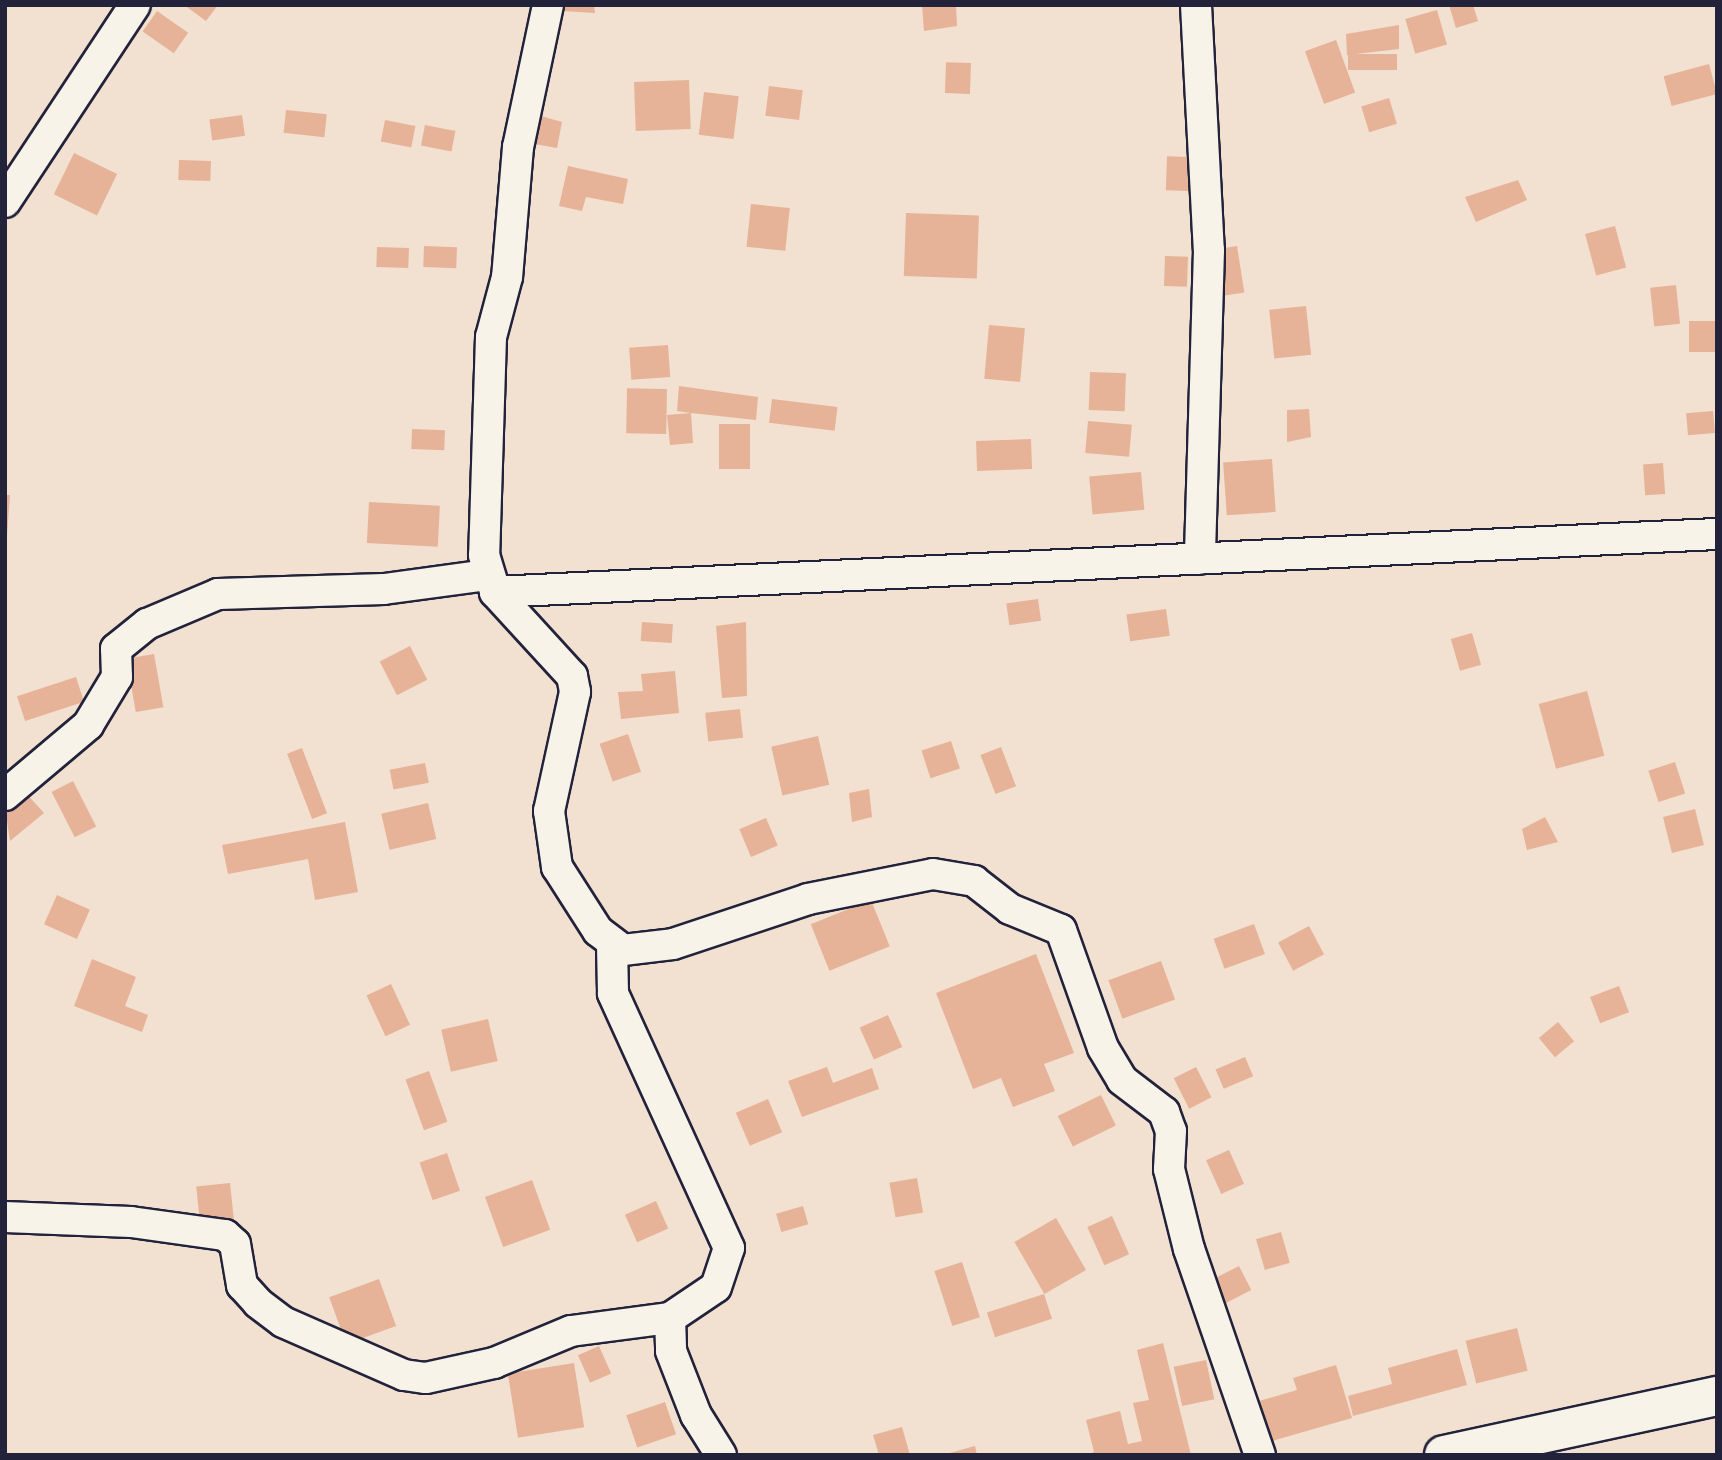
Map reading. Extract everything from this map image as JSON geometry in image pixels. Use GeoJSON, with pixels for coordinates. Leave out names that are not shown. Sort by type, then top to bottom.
{"type":"FeatureCollection","features":[{"type":"Feature","properties":{"kind":"highway"},"geometry":{"type":"LineString","coordinates":[[1444,1455],[1717,1396]]}},
{"type":"Feature","properties":{"kind":"street"},"geometry":{"type":"LineString","coordinates":[[5,202],[135,5]]}},
{"type":"Feature","properties":{"kind":"street"},"geometry":{"type":"LineString","coordinates":[[5,1217],[131,1222],[225,1235],[235,1244],[242,1285],[258,1303],[283,1322],[404,1375],[426,1378],[494,1363],[571,1331],[670,1318],[716,1287],[729,1248],[613,993],[612,946],[557,867],[552,840],[553,780],[575,692],[572,676],[492,584],[486,384],[507,276],[518,147],[548,5]]}},
{"type":"Feature","properties":{"kind":"street"},"geometry":{"type":"LineString","coordinates":[[1196,5],[1209,250],[1200,559]]}},
{"type":"Feature","properties":{"kind":"street"},"geometry":{"type":"LineString","coordinates":[[5,795],[88,725],[117,677],[116,649],[146,624],[218,594],[1200,559],[1717,534]]}},
{"type":"Feature","properties":{"kind":"street"},"geometry":{"type":"LineString","coordinates":[[612,946],[639,950],[673,944],[808,899],[933,874],[974,881],[1010,909],[1061,930],[1103,1048],[1122,1080],[1164,1112],[1171,1131],[1169,1169],[1189,1249],[1260,1455]]}},
{"type":"Feature","properties":{"kind":"street"},"geometry":{"type":"LineString","coordinates":[[670,1318],[671,1351],[695,1415],[721,1455]]}},
{"type":"Feature","properties":{"kind":"building"},"geometry":{"type":"Polygon","coordinates":[[[184,5],[218,5],[206,21],[184,5]]]}},
{"type":"Feature","properties":{"kind":"building"},"geometry":{"type":"Polygon","coordinates":[[[562,5],[594,5],[595,13],[562,11],[562,5]]]}},
{"type":"Feature","properties":{"kind":"building"},"geometry":{"type":"Polygon","coordinates":[[[922,5],[956,5],[957,26],[924,31],[922,5]]]}},
{"type":"Feature","properties":{"kind":"building"},"geometry":{"type":"Polygon","coordinates":[[[1449,5],[1473,5],[1478,21],[1456,28],[1449,5]]]}},
{"type":"Feature","properties":{"kind":"building"},"geometry":{"type":"Polygon","coordinates":[[[1437,10],[1447,45],[1415,54],[1405,19],[1437,10]]]}},
{"type":"Feature","properties":{"kind":"building"},"geometry":{"type":"Polygon","coordinates":[[[157,11],[188,33],[174,53],[143,31],[157,11]]]}},
{"type":"Feature","properties":{"kind":"building"},"geometry":{"type":"Polygon","coordinates":[[[1399,25],[1399,49],[1347,55],[1346,34],[1399,25]]]}},
{"type":"Feature","properties":{"kind":"building"},"geometry":{"type":"Polygon","coordinates":[[[1336,40],[1355,93],[1324,104],[1305,51],[1336,40]]]}},
{"type":"Feature","properties":{"kind":"building"},"geometry":{"type":"Polygon","coordinates":[[[1348,54],[1397,54],[1397,70],[1348,70],[1348,54]]]}},
{"type":"Feature","properties":{"kind":"building"},"geometry":{"type":"Polygon","coordinates":[[[946,62],[971,63],[970,94],[945,93],[946,62]]]}},
{"type":"Feature","properties":{"kind":"building"},"geometry":{"type":"Polygon","coordinates":[[[1709,64],[1717,94],[1672,106],[1664,76],[1709,64]]]}},
{"type":"Feature","properties":{"kind":"building"},"geometry":{"type":"Polygon","coordinates":[[[689,80],[691,129],[636,131],[634,82],[689,80]]]}},
{"type":"Feature","properties":{"kind":"building"},"geometry":{"type":"Polygon","coordinates":[[[769,86],[803,90],[799,120],[765,116],[769,86]]]}},
{"type":"Feature","properties":{"kind":"building"},"geometry":{"type":"Polygon","coordinates":[[[704,92],[739,96],[733,139],[699,135],[704,92]]]}},
{"type":"Feature","properties":{"kind":"building"},"geometry":{"type":"Polygon","coordinates":[[[1389,98],[1397,124],[1369,132],[1361,106],[1389,98]]]}},
{"type":"Feature","properties":{"kind":"building"},"geometry":{"type":"Polygon","coordinates":[[[286,110],[327,114],[324,137],[284,133],[286,110]]]}},
{"type":"Feature","properties":{"kind":"building"},"geometry":{"type":"Polygon","coordinates":[[[242,115],[245,136],[212,140],[209,120],[242,115]]]}},
{"type":"Feature","properties":{"kind":"building"},"geometry":{"type":"Polygon","coordinates":[[[541,116],[562,122],[557,148],[534,144],[541,116]]]}},
{"type":"Feature","properties":{"kind":"building"},"geometry":{"type":"Polygon","coordinates":[[[385,120],[415,126],[411,148],[381,142],[385,120]]]}},
{"type":"Feature","properties":{"kind":"building"},"geometry":{"type":"Polygon","coordinates":[[[425,125],[455,131],[451,152],[421,146],[425,125]]]}},
{"type":"Feature","properties":{"kind":"building"},"geometry":{"type":"Polygon","coordinates":[[[74,153],[117,174],[97,215],[54,194],[74,153]]]}},
{"type":"Feature","properties":{"kind":"building"},"geometry":{"type":"Polygon","coordinates":[[[1167,156],[1189,157],[1188,191],[1166,190],[1167,156]]]}},
{"type":"Feature","properties":{"kind":"building"},"geometry":{"type":"Polygon","coordinates":[[[179,160],[211,161],[210,181],[178,180],[179,160]]]}},
{"type":"Feature","properties":{"kind":"building"},"geometry":{"type":"Polygon","coordinates":[[[568,166],[628,179],[623,204],[586,197],[582,211],[559,206],[568,166]]]}},
{"type":"Feature","properties":{"kind":"building"},"geometry":{"type":"Polygon","coordinates":[[[1518,180],[1527,200],[1476,222],[1465,197],[1518,180]]]}},
{"type":"Feature","properties":{"kind":"building"},"geometry":{"type":"Polygon","coordinates":[[[751,204],[790,208],[785,251],[747,247],[751,204]]]}},
{"type":"Feature","properties":{"kind":"building"},"geometry":{"type":"Polygon","coordinates":[[[906,213],[979,216],[977,279],[904,276],[906,213]]]}},
{"type":"Feature","properties":{"kind":"building"},"geometry":{"type":"Polygon","coordinates":[[[1615,226],[1626,268],[1596,276],[1585,234],[1615,226]]]}},
{"type":"Feature","properties":{"kind":"building"},"geometry":{"type":"Polygon","coordinates":[[[424,246],[457,247],[456,268],[423,267],[424,246]]]}},
{"type":"Feature","properties":{"kind":"building"},"geometry":{"type":"Polygon","coordinates":[[[1237,246],[1244,292],[1217,297],[1209,250],[1237,246]]]}},
{"type":"Feature","properties":{"kind":"building"},"geometry":{"type":"Polygon","coordinates":[[[377,247],[409,248],[408,268],[376,267],[377,247]]]}},
{"type":"Feature","properties":{"kind":"building"},"geometry":{"type":"Polygon","coordinates":[[[1165,256],[1188,257],[1187,287],[1164,286],[1165,256]]]}},
{"type":"Feature","properties":{"kind":"building"},"geometry":{"type":"Polygon","coordinates":[[[1676,285],[1680,324],[1654,327],[1650,288],[1676,285]]]}},
{"type":"Feature","properties":{"kind":"building"},"geometry":{"type":"Polygon","coordinates":[[[1306,306],[1311,355],[1274,359],[1269,310],[1306,306]]]}},
{"type":"Feature","properties":{"kind":"building"},"geometry":{"type":"Polygon","coordinates":[[[1689,321],[1717,321],[1717,352],[1689,352],[1689,321]]]}},
{"type":"Feature","properties":{"kind":"building"},"geometry":{"type":"Polygon","coordinates":[[[989,325],[1025,328],[1020,382],[984,379],[989,325]]]}},
{"type":"Feature","properties":{"kind":"building"},"geometry":{"type":"Polygon","coordinates":[[[668,345],[670,377],[631,380],[629,348],[668,345]]]}},
{"type":"Feature","properties":{"kind":"building"},"geometry":{"type":"Polygon","coordinates":[[[1090,372],[1126,373],[1125,411],[1089,410],[1090,372]]]}},
{"type":"Feature","properties":{"kind":"building"},"geometry":{"type":"Polygon","coordinates":[[[679,386],[758,397],[756,420],[677,411],[679,386]]]}},
{"type":"Feature","properties":{"kind":"building"},"geometry":{"type":"Polygon","coordinates":[[[627,388],[667,389],[666,434],[626,433],[627,388]]]}},
{"type":"Feature","properties":{"kind":"building"},"geometry":{"type":"Polygon","coordinates":[[[772,399],[838,407],[835,431],[769,423],[772,399]]]}},
{"type":"Feature","properties":{"kind":"building"},"geometry":{"type":"Polygon","coordinates":[[[1309,409],[1311,437],[1287,442],[1287,410],[1309,409]]]}},
{"type":"Feature","properties":{"kind":"building"},"geometry":{"type":"Polygon","coordinates":[[[1713,411],[1715,433],[1688,435],[1686,413],[1713,411]]]}},
{"type":"Feature","properties":{"kind":"building"},"geometry":{"type":"Polygon","coordinates":[[[691,413],[693,443],[670,445],[667,415],[691,413]]]}},
{"type":"Feature","properties":{"kind":"building"},"geometry":{"type":"Polygon","coordinates":[[[1088,421],[1132,425],[1129,457],[1085,453],[1088,421]]]}},
{"type":"Feature","properties":{"kind":"building"},"geometry":{"type":"Polygon","coordinates":[[[719,424],[750,424],[750,469],[719,469],[719,424]]]}},
{"type":"Feature","properties":{"kind":"building"},"geometry":{"type":"Polygon","coordinates":[[[412,429],[445,430],[444,450],[411,449],[412,429]]]}},
{"type":"Feature","properties":{"kind":"building"},"geometry":{"type":"Polygon","coordinates":[[[1031,439],[1032,469],[977,471],[976,441],[1031,439]]]}},
{"type":"Feature","properties":{"kind":"building"},"geometry":{"type":"Polygon","coordinates":[[[1272,459],[1276,512],[1227,515],[1223,462],[1272,459]]]}},
{"type":"Feature","properties":{"kind":"building"},"geometry":{"type":"Polygon","coordinates":[[[1663,463],[1665,494],[1645,495],[1643,464],[1663,463]]]}},
{"type":"Feature","properties":{"kind":"building"},"geometry":{"type":"Polygon","coordinates":[[[1141,472],[1144,510],[1093,514],[1089,477],[1141,472]]]}},
{"type":"Feature","properties":{"kind":"building"},"geometry":{"type":"Polygon","coordinates":[[[5,495],[10,495],[7,536],[5,536],[5,495]]]}},
{"type":"Feature","properties":{"kind":"building"},"geometry":{"type":"Polygon","coordinates":[[[369,502],[440,506],[438,547],[367,543],[369,502]]]}},
{"type":"Feature","properties":{"kind":"building"},"geometry":{"type":"Polygon","coordinates":[[[1038,599],[1041,621],[1009,625],[1006,603],[1038,599]]]}},
{"type":"Feature","properties":{"kind":"building"},"geometry":{"type":"Polygon","coordinates":[[[1166,609],[1170,636],[1130,641],[1126,615],[1166,609]]]}},
{"type":"Feature","properties":{"kind":"building"},"geometry":{"type":"Polygon","coordinates":[[[642,622],[673,624],[672,643],[641,641],[642,622]]]}},
{"type":"Feature","properties":{"kind":"building"},"geometry":{"type":"Polygon","coordinates":[[[746,622],[747,696],[722,698],[716,626],[746,622]]]}},
{"type":"Feature","properties":{"kind":"building"},"geometry":{"type":"Polygon","coordinates":[[[1472,633],[1481,665],[1460,671],[1451,639],[1472,633]]]}},
{"type":"Feature","properties":{"kind":"building"},"geometry":{"type":"Polygon","coordinates":[[[410,646],[427,680],[397,695],[380,661],[410,646]]]}},
{"type":"Feature","properties":{"kind":"building"},"geometry":{"type":"Polygon","coordinates":[[[154,654],[163,707],[136,712],[126,659],[154,654]]]}},
{"type":"Feature","properties":{"kind":"building"},"geometry":{"type":"Polygon","coordinates":[[[675,671],[679,713],[621,719],[618,692],[643,691],[641,674],[675,671]]]}},
{"type":"Feature","properties":{"kind":"building"},"geometry":{"type":"Polygon","coordinates":[[[76,677],[84,702],[25,721],[17,696],[76,677]]]}},
{"type":"Feature","properties":{"kind":"building"},"geometry":{"type":"Polygon","coordinates":[[[1587,691],[1604,756],[1556,769],[1539,704],[1587,691]]]}},
{"type":"Feature","properties":{"kind":"building"},"geometry":{"type":"Polygon","coordinates":[[[740,709],[743,738],[708,741],[705,713],[740,709]]]}},
{"type":"Feature","properties":{"kind":"building"},"geometry":{"type":"Polygon","coordinates":[[[628,734],[641,772],[613,782],[600,744],[628,734]]]}},
{"type":"Feature","properties":{"kind":"building"},"geometry":{"type":"Polygon","coordinates":[[[818,736],[829,785],[782,796],[771,747],[818,736]]]}},
{"type":"Feature","properties":{"kind":"building"},"geometry":{"type":"Polygon","coordinates":[[[951,741],[960,769],[930,778],[922,751],[951,741]]]}},
{"type":"Feature","properties":{"kind":"building"},"geometry":{"type":"Polygon","coordinates":[[[1001,747],[1016,786],[996,794],[980,755],[1001,747]]]}},
{"type":"Feature","properties":{"kind":"building"},"geometry":{"type":"Polygon","coordinates":[[[302,748],[327,813],[312,819],[287,754],[302,748]]]}},
{"type":"Feature","properties":{"kind":"building"},"geometry":{"type":"Polygon","coordinates":[[[1675,762],[1685,793],[1659,802],[1648,771],[1675,762]]]}},
{"type":"Feature","properties":{"kind":"building"},"geometry":{"type":"Polygon","coordinates":[[[425,763],[429,783],[393,790],[390,770],[425,763]]]}},
{"type":"Feature","properties":{"kind":"building"},"geometry":{"type":"Polygon","coordinates":[[[73,781],[96,826],[75,837],[52,792],[73,781]]]}},
{"type":"Feature","properties":{"kind":"building"},"geometry":{"type":"Polygon","coordinates":[[[869,789],[872,817],[852,822],[849,793],[869,789]]]}},
{"type":"Feature","properties":{"kind":"building"},"geometry":{"type":"Polygon","coordinates":[[[24,791],[44,813],[10,841],[5,808],[24,791]]]}},
{"type":"Feature","properties":{"kind":"building"},"geometry":{"type":"Polygon","coordinates":[[[428,803],[436,839],[390,850],[381,814],[428,803]]]}},
{"type":"Feature","properties":{"kind":"building"},"geometry":{"type":"Polygon","coordinates":[[[1695,809],[1704,845],[1672,853],[1663,817],[1695,809]]]}},
{"type":"Feature","properties":{"kind":"building"},"geometry":{"type":"Polygon","coordinates":[[[1545,817],[1558,842],[1527,850],[1522,829],[1545,817]]]}},
{"type":"Feature","properties":{"kind":"building"},"geometry":{"type":"Polygon","coordinates":[[[766,818],[778,846],[751,857],[739,829],[766,818]]]}},
{"type":"Feature","properties":{"kind":"building"},"geometry":{"type":"Polygon","coordinates":[[[345,822],[358,892],[315,900],[308,859],[228,874],[222,845],[345,822]]]}},
{"type":"Feature","properties":{"kind":"building"},"geometry":{"type":"Polygon","coordinates":[[[57,895],[90,910],[77,939],[44,924],[57,895]]]}},
{"type":"Feature","properties":{"kind":"building"},"geometry":{"type":"Polygon","coordinates":[[[871,900],[890,946],[829,971],[811,924],[871,900]]]}},
{"type":"Feature","properties":{"kind":"building"},"geometry":{"type":"Polygon","coordinates":[[[1254,924],[1265,954],[1225,969],[1214,939],[1254,924]]]}},
{"type":"Feature","properties":{"kind":"building"},"geometry":{"type":"Polygon","coordinates":[[[1309,926],[1324,954],[1293,971],[1278,942],[1309,926]]]}},
{"type":"Feature","properties":{"kind":"building"},"geometry":{"type":"Polygon","coordinates":[[[1036,954],[1074,1053],[1044,1064],[1055,1091],[1013,1107],[1001,1078],[973,1089],[936,993],[1036,954]]]}},
{"type":"Feature","properties":{"kind":"building"},"geometry":{"type":"Polygon","coordinates":[[[92,959],[136,977],[125,1006],[148,1015],[142,1032],[74,1006],[92,959]]]}},
{"type":"Feature","properties":{"kind":"building"},"geometry":{"type":"Polygon","coordinates":[[[1161,961],[1175,1000],[1122,1019],[1108,980],[1161,961]]]}},
{"type":"Feature","properties":{"kind":"building"},"geometry":{"type":"Polygon","coordinates":[[[391,984],[410,1025],[386,1036],[367,995],[391,984]]]}},
{"type":"Feature","properties":{"kind":"building"},"geometry":{"type":"Polygon","coordinates":[[[1619,986],[1629,1012],[1600,1023],[1590,997],[1619,986]]]}},
{"type":"Feature","properties":{"kind":"building"},"geometry":{"type":"Polygon","coordinates":[[[888,1015],[902,1047],[874,1060],[860,1028],[888,1015]]]}},
{"type":"Feature","properties":{"kind":"building"},"geometry":{"type":"Polygon","coordinates":[[[488,1019],[498,1061],[451,1072],[441,1030],[488,1019]]]}},
{"type":"Feature","properties":{"kind":"building"},"geometry":{"type":"Polygon","coordinates":[[[1558,1022],[1574,1041],[1555,1057],[1539,1038],[1558,1022]]]}},
{"type":"Feature","properties":{"kind":"building"},"geometry":{"type":"Polygon","coordinates":[[[1245,1057],[1253,1076],[1224,1089],[1216,1070],[1245,1057]]]}},
{"type":"Feature","properties":{"kind":"building"},"geometry":{"type":"Polygon","coordinates":[[[827,1067],[833,1083],[872,1068],[879,1089],[802,1117],[788,1081],[827,1067]]]}},
{"type":"Feature","properties":{"kind":"building"},"geometry":{"type":"Polygon","coordinates":[[[1196,1067],[1211,1097],[1189,1109],[1174,1078],[1196,1067]]]}},
{"type":"Feature","properties":{"kind":"building"},"geometry":{"type":"Polygon","coordinates":[[[429,1071],[447,1122],[424,1130],[406,1080],[429,1071]]]}},
{"type":"Feature","properties":{"kind":"building"},"geometry":{"type":"Polygon","coordinates":[[[1101,1095],[1116,1126],[1073,1147],[1058,1116],[1101,1095]]]}},
{"type":"Feature","properties":{"kind":"building"},"geometry":{"type":"Polygon","coordinates":[[[768,1099],[782,1132],[750,1146],[736,1113],[768,1099]]]}},
{"type":"Feature","properties":{"kind":"building"},"geometry":{"type":"Polygon","coordinates":[[[1229,1150],[1244,1184],[1221,1194],[1206,1160],[1229,1150]]]}},
{"type":"Feature","properties":{"kind":"building"},"geometry":{"type":"Polygon","coordinates":[[[447,1153],[460,1191],[433,1200],[420,1162],[447,1153]]]}},
{"type":"Feature","properties":{"kind":"building"},"geometry":{"type":"Polygon","coordinates":[[[917,1178],[923,1212],[896,1217],[889,1183],[917,1178]]]}},
{"type":"Feature","properties":{"kind":"building"},"geometry":{"type":"Polygon","coordinates":[[[532,1180],[550,1230],[503,1247],[485,1197],[532,1180]]]}},
{"type":"Feature","properties":{"kind":"building"},"geometry":{"type":"Polygon","coordinates":[[[230,1183],[234,1221],[200,1224],[196,1187],[230,1183]]]}},
{"type":"Feature","properties":{"kind":"building"},"geometry":{"type":"Polygon","coordinates":[[[656,1201],[668,1228],[637,1242],[625,1215],[656,1201]]]}},
{"type":"Feature","properties":{"kind":"building"},"geometry":{"type":"Polygon","coordinates":[[[803,1206],[808,1224],[781,1232],[776,1214],[803,1206]]]}},
{"type":"Feature","properties":{"kind":"building"},"geometry":{"type":"Polygon","coordinates":[[[1112,1216],[1129,1254],[1104,1265],[1087,1227],[1112,1216]]]}},
{"type":"Feature","properties":{"kind":"building"},"geometry":{"type":"Polygon","coordinates":[[[1056,1218],[1086,1270],[1044,1294],[1014,1242],[1056,1218]]]}},
{"type":"Feature","properties":{"kind":"building"},"geometry":{"type":"Polygon","coordinates":[[[1281,1232],[1290,1263],[1265,1270],[1256,1239],[1281,1232]]]}},
{"type":"Feature","properties":{"kind":"building"},"geometry":{"type":"Polygon","coordinates":[[[962,1262],[980,1317],[952,1326],[934,1271],[962,1262]]]}},
{"type":"Feature","properties":{"kind":"building"},"geometry":{"type":"Polygon","coordinates":[[[1239,1266],[1251,1290],[1215,1309],[1202,1285],[1239,1266]]]}},
{"type":"Feature","properties":{"kind":"building"},"geometry":{"type":"Polygon","coordinates":[[[379,1279],[396,1326],[346,1344],[329,1297],[379,1279]]]}},
{"type":"Feature","properties":{"kind":"building"},"geometry":{"type":"Polygon","coordinates":[[[1044,1294],[1052,1319],[995,1337],[987,1313],[1044,1294]]]}},
{"type":"Feature","properties":{"kind":"building"},"geometry":{"type":"Polygon","coordinates":[[[1517,1328],[1528,1371],[1476,1384],[1466,1341],[1517,1328]]]}},
{"type":"Feature","properties":{"kind":"building"},"geometry":{"type":"Polygon","coordinates":[[[1163,1343],[1191,1455],[1085,1455],[1094,1452],[1086,1420],[1120,1411],[1128,1444],[1142,1441],[1133,1403],[1149,1400],[1137,1350],[1163,1343]]]}},
{"type":"Feature","properties":{"kind":"building"},"geometry":{"type":"Polygon","coordinates":[[[599,1346],[611,1373],[590,1383],[578,1355],[599,1346]]]}},
{"type":"Feature","properties":{"kind":"building"},"geometry":{"type":"Polygon","coordinates":[[[1457,1349],[1467,1385],[1353,1416],[1348,1396],[1392,1384],[1388,1368],[1457,1349]]]}},
{"type":"Feature","properties":{"kind":"building"},"geometry":{"type":"Polygon","coordinates":[[[1206,1360],[1214,1399],[1182,1406],[1174,1367],[1206,1360]]]}},
{"type":"Feature","properties":{"kind":"building"},"geometry":{"type":"Polygon","coordinates":[[[574,1363],[584,1427],[518,1438],[508,1373],[574,1363]]]}},
{"type":"Feature","properties":{"kind":"building"},"geometry":{"type":"Polygon","coordinates":[[[1336,1365],[1352,1418],[1268,1442],[1256,1402],[1297,1390],[1293,1378],[1336,1365]]]}},
{"type":"Feature","properties":{"kind":"building"},"geometry":{"type":"Polygon","coordinates":[[[665,1402],[676,1434],[637,1447],[626,1415],[665,1402]]]}},
{"type":"Feature","properties":{"kind":"building"},"geometry":{"type":"Polygon","coordinates":[[[902,1427],[910,1455],[879,1455],[873,1435],[902,1427]]]}},
{"type":"Feature","properties":{"kind":"building"},"geometry":{"type":"Polygon","coordinates":[[[975,1446],[977,1455],[946,1455],[946,1454],[975,1446]]]}}]}
